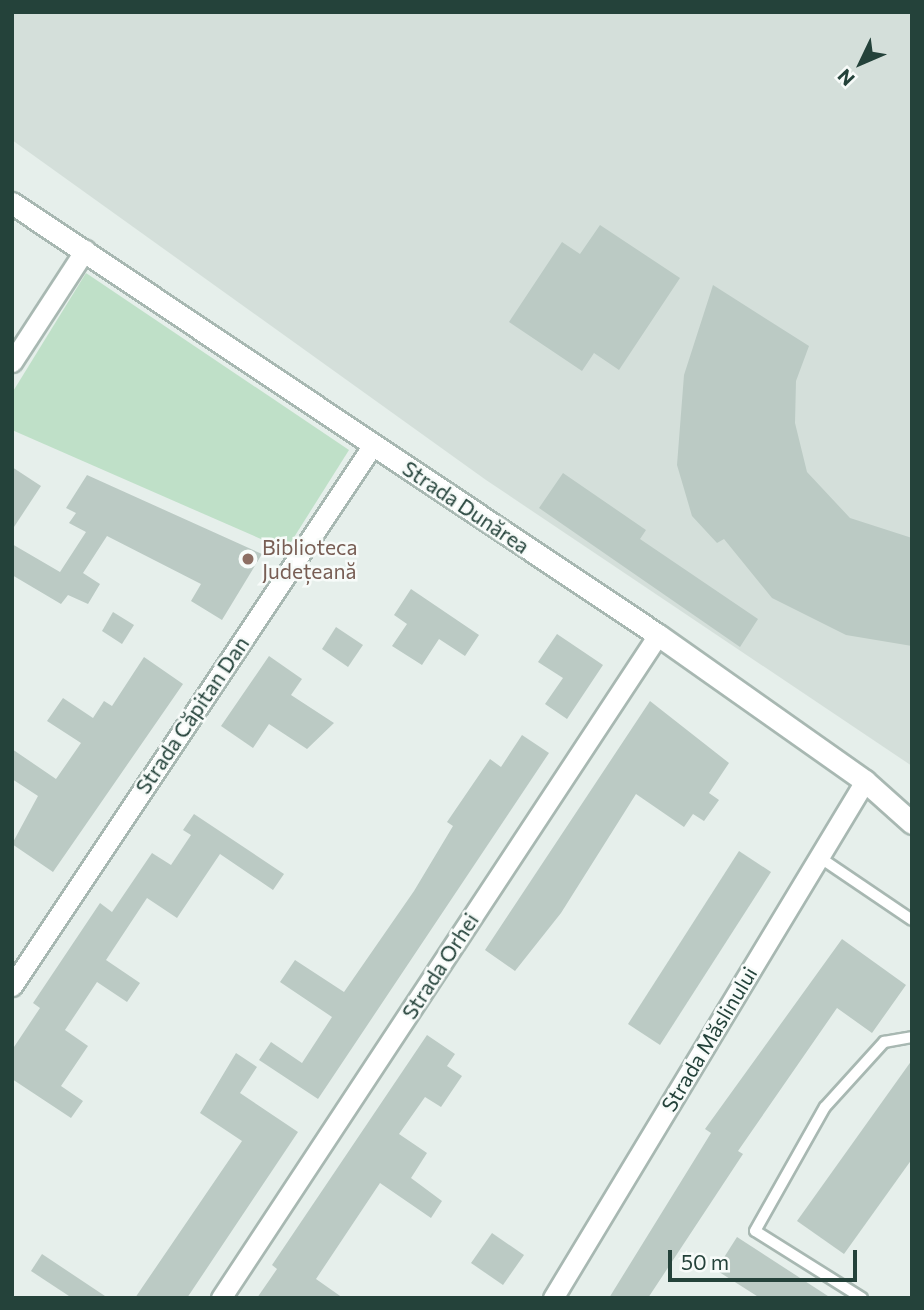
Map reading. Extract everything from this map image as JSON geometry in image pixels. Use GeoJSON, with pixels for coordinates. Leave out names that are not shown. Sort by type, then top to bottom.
{"type":"FeatureCollection","features":[{"type":"Feature","properties":{"kind":"street","name":"Strada Dunărea"},"geometry":{"type":"LineString","coordinates":[[12,203],[658,635],[865,781],[912,823]]}},
{"type":"Feature","properties":{"kind":"street"},"geometry":{"type":"LineString","coordinates":[[12,362],[85,250]]}},
{"type":"Feature","properties":{"kind":"street","name":"Strada Căpitan Dan"},"geometry":{"type":"LineString","coordinates":[[12,986],[373,445]]}},
{"type":"Feature","properties":{"kind":"street","name":"Strada Orhei"},"geometry":{"type":"LineString","coordinates":[[221,1298],[658,635]]}},
{"type":"Feature","properties":{"kind":"street","name":"Strada Măslinului"},"geometry":{"type":"LineString","coordinates":[[553,1298],[865,781]]}},
{"type":"Feature","properties":{"kind":"lane"},"geometry":{"type":"LineString","coordinates":[[819,857],[912,920]]}},
{"type":"Feature","properties":{"kind":"lane"},"geometry":{"type":"LineString","coordinates":[[862,1298],[755,1231],[825,1107],[884,1042],[912,1037]]}},
{"type":"Feature","properties":{"kind":"shaded area"},"geometry":{"type":"Polygon","coordinates":[[[12,12],[912,12],[912,766],[486,480],[12,140],[12,12]]]}},
{"type":"Feature","properties":{"kind":"green space"},"geometry":{"type":"Polygon","coordinates":[[[86,273],[349,450],[286,550],[12,430],[12,393],[86,273]]]}},
{"type":"Feature","properties":{"kind":"building"},"geometry":{"type":"Polygon","coordinates":[[[600,225],[680,278],[619,370],[594,353],[582,371],[509,322],[562,242],[580,254],[600,225]]]}},
{"type":"Feature","properties":{"kind":"building"},"geometry":{"type":"Polygon","coordinates":[[[713,285],[809,346],[796,381],[795,423],[807,472],[850,518],[912,538],[912,646],[846,635],[772,598],[724,539],[717,543],[692,516],[677,465],[684,375],[713,285]]]}},
{"type":"Feature","properties":{"kind":"building"},"geometry":{"type":"Polygon","coordinates":[[[12,467],[41,486],[12,530],[12,467]]]}},
{"type":"Feature","properties":{"kind":"building"},"geometry":{"type":"Polygon","coordinates":[[[563,473],[646,530],[640,539],[758,619],[740,647],[539,508],[563,473]]]}},
{"type":"Feature","properties":{"kind":"building"},"geometry":{"type":"Polygon","coordinates":[[[87,475],[262,554],[222,620],[191,601],[201,584],[107,536],[83,573],[100,584],[88,604],[68,595],[61,604],[12,575],[12,544],[60,572],[86,532],[69,523],[76,513],[66,508],[87,475]]]}},
{"type":"Feature","properties":{"kind":"building"},"geometry":{"type":"Polygon","coordinates":[[[411,589],[479,635],[465,656],[439,639],[422,665],[392,646],[407,624],[394,615],[411,589]]]}},
{"type":"Feature","properties":{"kind":"building"},"geometry":{"type":"Polygon","coordinates":[[[113,612],[134,625],[122,644],[102,631],[113,612]]]}},
{"type":"Feature","properties":{"kind":"building"},"geometry":{"type":"Polygon","coordinates":[[[336,627],[363,645],[348,667],[322,649],[336,627]]]}},
{"type":"Feature","properties":{"kind":"building"},"geometry":{"type":"Polygon","coordinates":[[[557,634],[603,665],[567,719],[545,704],[563,678],[538,662],[557,634]]]}},
{"type":"Feature","properties":{"kind":"building"},"geometry":{"type":"Polygon","coordinates":[[[269,656],[302,679],[291,695],[334,723],[307,749],[269,724],[253,748],[221,726],[269,656]]]}},
{"type":"Feature","properties":{"kind":"building"},"geometry":{"type":"Polygon","coordinates":[[[144,657],[183,684],[53,872],[12,844],[38,796],[12,779],[12,749],[56,779],[81,743],[47,721],[63,698],[93,718],[104,701],[112,706],[144,657]]]}},
{"type":"Feature","properties":{"kind":"building"},"geometry":{"type":"Polygon","coordinates":[[[650,701],[729,763],[709,793],[719,800],[704,821],[693,814],[684,827],[636,794],[561,913],[515,971],[485,950],[650,701]]]}},
{"type":"Feature","properties":{"kind":"building"},"geometry":{"type":"Polygon","coordinates":[[[522,735],[549,753],[318,1099],[259,1060],[271,1042],[302,1063],[332,1017],[280,982],[295,960],[344,992],[414,891],[453,826],[447,822],[490,759],[501,767],[522,735]]]}},
{"type":"Feature","properties":{"kind":"building"},"geometry":{"type":"Polygon","coordinates":[[[194,814],[284,874],[273,890],[220,854],[177,918],[147,898],[106,960],[140,983],[127,1002],[97,982],[65,1030],[88,1046],[61,1086],[83,1101],[71,1118],[12,1079],[12,1050],[40,1008],[33,1003],[100,903],[112,912],[152,853],[171,865],[191,835],[183,830],[194,814]]]}},
{"type":"Feature","properties":{"kind":"building"},"geometry":{"type":"Polygon","coordinates":[[[739,851],[771,872],[660,1045],[628,1024],[739,851]]]}},
{"type":"Feature","properties":{"kind":"building"},"geometry":{"type":"Polygon","coordinates":[[[842,939],[906,985],[872,1033],[837,1008],[738,1151],[743,1154],[648,1298],[609,1298],[711,1133],[705,1129],[842,939]]]}},
{"type":"Feature","properties":{"kind":"building"},"geometry":{"type":"Polygon","coordinates":[[[427,1035],[455,1054],[447,1066],[462,1076],[441,1107],[425,1097],[399,1134],[427,1153],[411,1178],[442,1201],[431,1218],[380,1183],[316,1279],[343,1298],[257,1298],[277,1269],[272,1265],[427,1035]]]}},
{"type":"Feature","properties":{"kind":"building"},"geometry":{"type":"Polygon","coordinates":[[[236,1053],[257,1067],[240,1093],[298,1132],[187,1298],[135,1298],[242,1141],[200,1113],[236,1053]]]}},
{"type":"Feature","properties":{"kind":"building"},"geometry":{"type":"Polygon","coordinates":[[[912,1060],[912,1159],[844,1254],[797,1221],[912,1060]]]}},
{"type":"Feature","properties":{"kind":"building"},"geometry":{"type":"Polygon","coordinates":[[[492,1233],[524,1255],[503,1285],[471,1263],[492,1233]]]}},
{"type":"Feature","properties":{"kind":"building"},"geometry":{"type":"Polygon","coordinates":[[[737,1237],[831,1298],[760,1298],[716,1270],[737,1237]]]}},
{"type":"Feature","properties":{"kind":"building"},"geometry":{"type":"Polygon","coordinates":[[[42,1254],[108,1298],[72,1298],[31,1271],[42,1254]]]}},
{"type":"Feature","properties":{"kind":"place","name":"Biblioteca Județeană"},"geometry":{"type":"Point","coordinates":[248,559]}}]}
